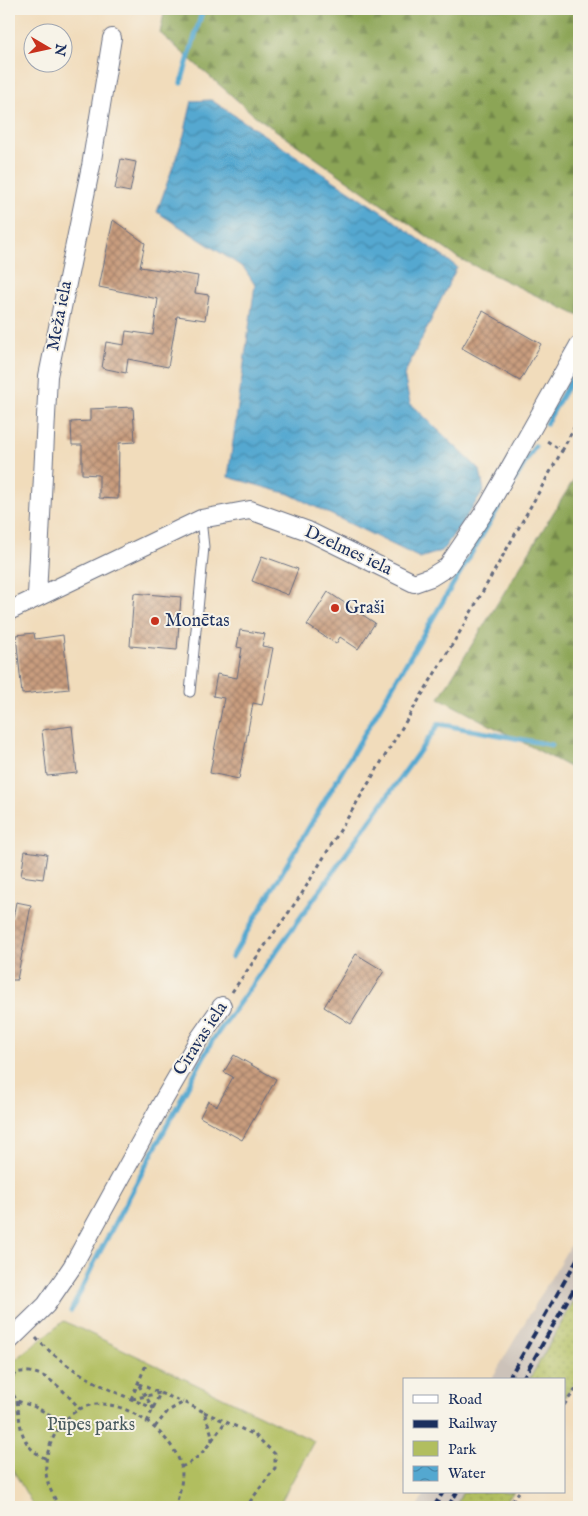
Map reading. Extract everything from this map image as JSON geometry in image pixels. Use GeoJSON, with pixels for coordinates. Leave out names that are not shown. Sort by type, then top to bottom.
{"type":"FeatureCollection","features":[{"type":"Feature","properties":{"kind":"street","name":"Meža iela"},"geometry":{"type":"LineString","coordinates":[[37,596],[48,376],[90,166],[112,38]]}},
{"type":"Feature","properties":{"kind":"street","name":"Dzelmes iela"},"geometry":{"type":"LineString","coordinates":[[9,611],[201,519],[250,510],[308,531],[414,583],[431,577],[446,567],[489,505],[579,345]]}},
{"type":"Feature","properties":{"kind":"street","name":"Cīravas iela"},"geometry":{"type":"LineString","coordinates":[[9,1341],[46,1306],[72,1268],[162,1101],[199,1039],[222,1006]]}},
{"type":"Feature","properties":{"kind":"lane"},"geometry":{"type":"LineString","coordinates":[[190,692],[204,547],[201,519]]}},
{"type":"Feature","properties":{"kind":"path","name":"Cīravas iela"},"geometry":{"type":"LineString","coordinates":[[222,1006],[301,895],[397,737],[461,630],[562,452],[579,418]]}},
{"type":"Feature","properties":{"kind":"path"},"geometry":{"type":"LineString","coordinates":[[531,430],[562,452]]}},
{"type":"Feature","properties":{"kind":"path"},"geometry":{"type":"LineString","coordinates":[[30,1332],[42,1345],[75,1371],[97,1384],[153,1408]]}},
{"type":"Feature","properties":{"kind":"path"},"geometry":{"type":"LineString","coordinates":[[131,1399],[146,1365]]}},
{"type":"Feature","properties":{"kind":"path"},"geometry":{"type":"LineString","coordinates":[[9,1383],[15,1373],[26,1371],[41,1374],[58,1386],[80,1409]]}},
{"type":"Feature","properties":{"kind":"path"},"geometry":{"type":"LineString","coordinates":[[138,1384],[184,1402],[255,1435],[275,1454],[275,1468],[246,1507]]}},
{"type":"Feature","properties":{"kind":"path"},"geometry":{"type":"LineString","coordinates":[[138,1384],[153,1408]]}},
{"type":"Feature","properties":{"kind":"path"},"geometry":{"type":"LineString","coordinates":[[566,1402],[579,1386]]}},
{"type":"Feature","properties":{"kind":"path"},"geometry":{"type":"LineString","coordinates":[[9,1388],[17,1401],[18,1420],[22,1434],[34,1452],[47,1459]]}},
{"type":"Feature","properties":{"kind":"path"},"geometry":{"type":"LineString","coordinates":[[131,1399],[160,1393]]}},
{"type":"Feature","properties":{"kind":"path"},"geometry":{"type":"LineString","coordinates":[[147,1422],[160,1393]]}},
{"type":"Feature","properties":{"kind":"path"},"geometry":{"type":"LineString","coordinates":[[17,1401],[33,1406],[64,1422]]}},
{"type":"Feature","properties":{"kind":"path"},"geometry":{"type":"LineString","coordinates":[[156,1427],[168,1411],[184,1402]]}},
{"type":"Feature","properties":{"kind":"path"},"geometry":{"type":"LineString","coordinates":[[59,1507],[47,1478],[47,1459],[57,1431],[64,1422],[80,1409],[97,1404],[127,1411],[156,1427],[170,1442],[181,1467],[181,1480],[175,1507]]}},
{"type":"Feature","properties":{"kind":"path"},"geometry":{"type":"LineString","coordinates":[[204,1412],[212,1440]]}},
{"type":"Feature","properties":{"kind":"path"},"geometry":{"type":"LineString","coordinates":[[181,1467],[197,1458],[226,1421]]}},
{"type":"Feature","properties":{"kind":"path"},"geometry":{"type":"LineString","coordinates":[[507,1507],[518,1494]]}},
{"type":"Feature","properties":{"kind":"shaded area"},"geometry":{"type":"Polygon","coordinates":[[[579,1230],[579,1292],[530,1378],[492,1378],[579,1230]]]}},
{"type":"Feature","properties":{"kind":"shaded area"},"geometry":{"type":"Polygon","coordinates":[[[425,1494],[462,1494],[455,1507],[417,1507],[425,1494]]]}},
{"type":"Feature","properties":{"kind":"green space"},"geometry":{"type":"Polygon","coordinates":[[[165,9],[579,9],[579,316],[458,258],[254,115],[160,33],[165,9]]]}},
{"type":"Feature","properties":{"kind":"green space"},"geometry":{"type":"Polygon","coordinates":[[[579,471],[579,772],[439,698],[579,471]]]}},
{"type":"Feature","properties":{"kind":"green space"},"geometry":{"type":"Polygon","coordinates":[[[579,1292],[579,1378],[566,1395],[566,1378],[530,1378],[579,1292]]]}},
{"type":"Feature","properties":{"kind":"green space","name":"Pūpes parks"},"geometry":{"type":"Polygon","coordinates":[[[64,1321],[314,1441],[278,1507],[34,1507],[9,1463],[9,1365],[64,1321]]]}},
{"type":"Feature","properties":{"kind":"green space"},"geometry":{"type":"Polygon","coordinates":[[[462,1494],[512,1494],[501,1507],[455,1507],[462,1494]]]}},
{"type":"Feature","properties":{"kind":"water"},"geometry":{"type":"Polygon","coordinates":[[[211,100],[389,217],[457,267],[404,375],[410,403],[480,470],[484,491],[442,551],[420,558],[289,494],[228,477],[255,285],[244,268],[157,212],[184,135],[192,101],[211,100]]]}},
{"type":"Feature","properties":{"kind":"building"},"geometry":{"type":"Polygon","coordinates":[[[121,159],[136,162],[130,192],[115,189],[121,159]]]}},
{"type":"Feature","properties":{"kind":"building"},"geometry":{"type":"Polygon","coordinates":[[[113,220],[145,243],[140,267],[198,276],[195,293],[209,295],[205,320],[177,316],[168,367],[128,359],[126,373],[102,368],[106,342],[124,345],[126,331],[153,335],[158,299],[99,287],[113,220]]]}},
{"type":"Feature","properties":{"kind":"building"},"geometry":{"type":"Polygon","coordinates":[[[483,311],[541,344],[520,381],[462,348],[483,311]]]}},
{"type":"Feature","properties":{"kind":"building"},"geometry":{"type":"Polygon","coordinates":[[[133,407],[135,442],[119,443],[118,499],[99,498],[99,475],[82,474],[82,445],[72,445],[71,422],[90,421],[90,409],[133,407]]]}},
{"type":"Feature","properties":{"kind":"building"},"geometry":{"type":"Polygon","coordinates":[[[262,556],[298,569],[288,595],[252,581],[262,556]]]}},
{"type":"Feature","properties":{"kind":"building","name":"Graši"},"geometry":{"type":"Polygon","coordinates":[[[328,592],[375,623],[358,649],[340,637],[336,644],[307,625],[328,592]]]}},
{"type":"Feature","properties":{"kind":"building","name":"Monētas"},"geometry":{"type":"Polygon","coordinates":[[[134,593],[181,597],[177,650],[130,646],[134,593]]]}},
{"type":"Feature","properties":{"kind":"building"},"geometry":{"type":"Polygon","coordinates":[[[240,630],[265,634],[262,646],[273,648],[262,705],[253,703],[239,779],[210,773],[224,698],[213,696],[217,674],[237,678],[242,648],[237,647],[240,630]]]}},
{"type":"Feature","properties":{"kind":"building"},"geometry":{"type":"Polygon","coordinates":[[[34,633],[35,639],[63,635],[69,689],[22,694],[16,635],[34,633]]]}},
{"type":"Feature","properties":{"kind":"building"},"geometry":{"type":"Polygon","coordinates":[[[72,726],[77,773],[47,776],[42,730],[72,726]]]}},
{"type":"Feature","properties":{"kind":"building"},"geometry":{"type":"Polygon","coordinates":[[[25,851],[47,854],[43,879],[21,876],[25,851]]]}},
{"type":"Feature","properties":{"kind":"building"},"geometry":{"type":"Polygon","coordinates":[[[16,902],[31,905],[17,980],[9,980],[9,917],[13,918],[16,902]]]}},
{"type":"Feature","properties":{"kind":"building"},"geometry":{"type":"Polygon","coordinates":[[[356,954],[384,971],[351,1024],[324,1007],[356,954]]]}},
{"type":"Feature","properties":{"kind":"building"},"geometry":{"type":"Polygon","coordinates":[[[234,1055],[276,1079],[242,1140],[200,1117],[208,1101],[217,1106],[233,1077],[224,1072],[234,1055]]]}},
{"type":"Feature","properties":{"kind":"waterway"},"geometry":{"type":"LineString","coordinates":[[181,83],[203,9]]}},
{"type":"Feature","properties":{"kind":"waterway"},"geometry":{"type":"LineString","coordinates":[[546,424],[579,366]]}},
{"type":"Feature","properties":{"kind":"waterway"},"geometry":{"type":"LineString","coordinates":[[232,957],[535,446]]}},
{"type":"Feature","properties":{"kind":"waterway"},"geometry":{"type":"LineString","coordinates":[[71,1311],[95,1261],[212,1041],[439,724],[552,745]]}},
{"type":"Feature","properties":{"kind":"railway"},"geometry":{"type":"LineString","coordinates":[[509,1378],[579,1256]]}},
{"type":"Feature","properties":{"kind":"railway"},"geometry":{"type":"LineString","coordinates":[[523,1378],[579,1280]]}},
{"type":"Feature","properties":{"kind":"railway"},"geometry":{"type":"LineString","coordinates":[[434,1507],[442,1494]]}},
{"type":"Feature","properties":{"kind":"railway"},"geometry":{"type":"LineString","coordinates":[[448,1507],[456,1494]]}},
{"type":"Feature","properties":{"kind":"place","name":"Graši"},"geometry":{"type":"Point","coordinates":[335,608]}},
{"type":"Feature","properties":{"kind":"place","name":"Monētas"},"geometry":{"type":"Point","coordinates":[155,621]}}]}
